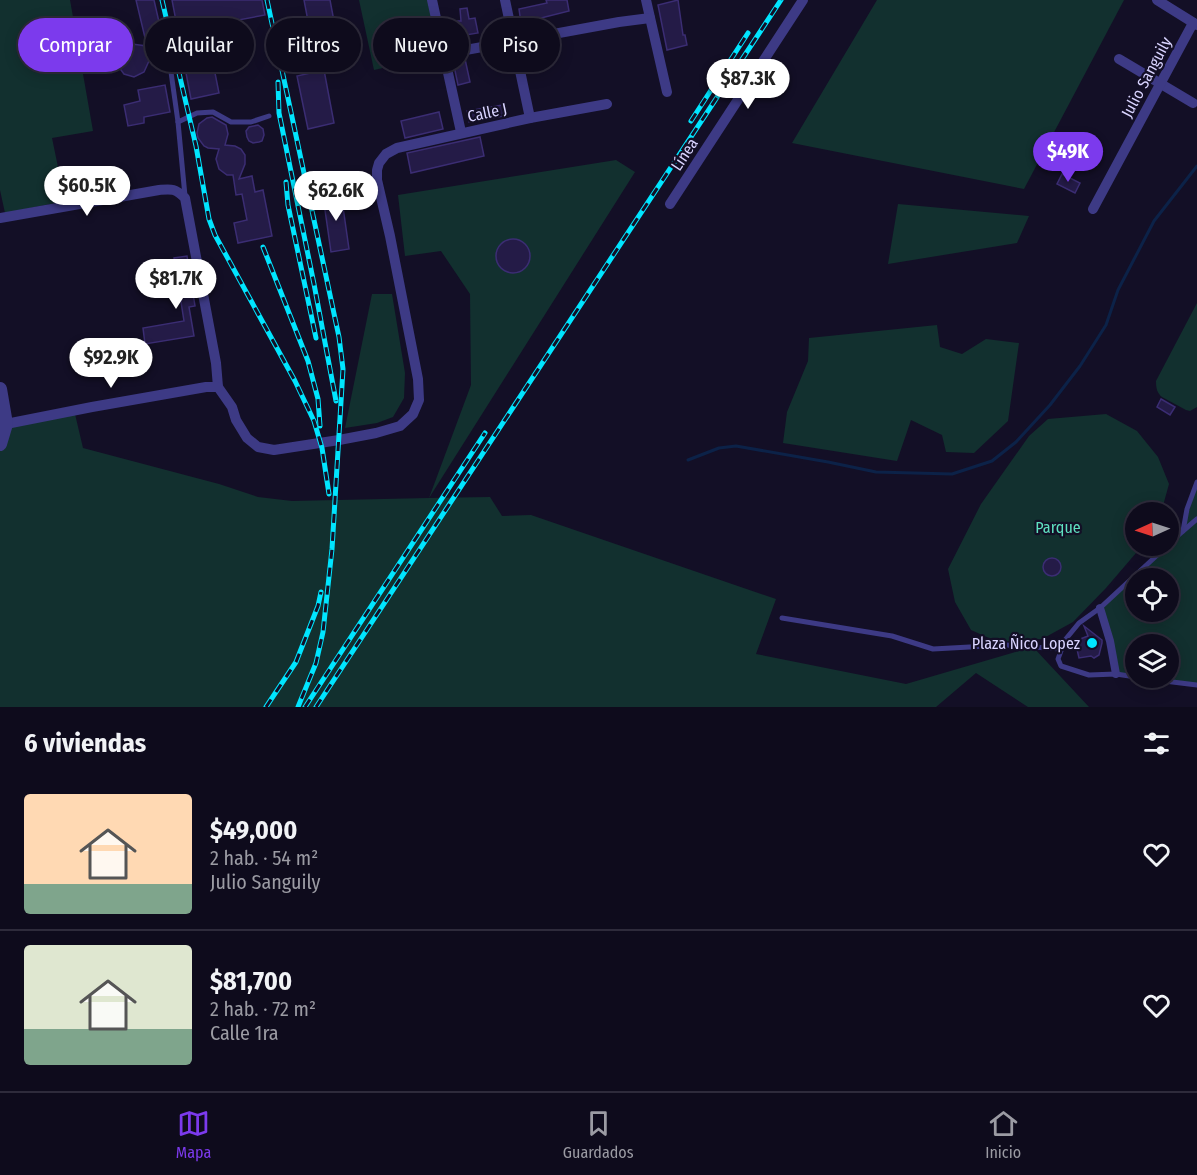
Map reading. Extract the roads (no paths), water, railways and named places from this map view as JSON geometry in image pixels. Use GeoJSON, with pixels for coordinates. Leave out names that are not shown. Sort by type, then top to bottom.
{"type":"FeatureCollection","features":[{"type":"Feature","properties":{"kind":"street"},"geometry":{"type":"LineString","coordinates":[[432,0],[436,18]]}},
{"type":"Feature","properties":{"kind":"street"},"geometry":{"type":"LineString","coordinates":[[505,0],[509,18]]}},
{"type":"Feature","properties":{"kind":"street"},"geometry":{"type":"LineString","coordinates":[[646,0],[667,93]]}},
{"type":"Feature","properties":{"kind":"street","name":"Línea"},"geometry":{"type":"LineString","coordinates":[[670,204],[804,0]]}},
{"type":"Feature","properties":{"kind":"street"},"geometry":{"type":"LineString","coordinates":[[1157,0],[1195,24]]}},
{"type":"Feature","properties":{"kind":"street"},"geometry":{"type":"LineString","coordinates":[[560,33],[650,18]]}},
{"type":"Feature","properties":{"kind":"street","name":"Julio Sanguily"},"geometry":{"type":"LineString","coordinates":[[1093,209],[1160,83],[1195,24]]}},
{"type":"Feature","properties":{"kind":"street"},"geometry":{"type":"LineString","coordinates":[[1119,59],[1193,103]]}},
{"type":"Feature","properties":{"kind":"street"},"geometry":{"type":"LineString","coordinates":[[448,72],[461,132]]}},
{"type":"Feature","properties":{"kind":"street"},"geometry":{"type":"LineString","coordinates":[[520,72],[530,118]]}},
{"type":"Feature","properties":{"kind":"street","name":"Calle J"},"geometry":{"type":"LineString","coordinates":[[218,387],[232,407],[247,438],[258,447],[274,450],[314,445],[400,426],[413,414],[420,400],[418,379],[377,180],[379,163],[386,154],[397,148],[461,132],[607,104]]}},
{"type":"Feature","properties":{"kind":"street"},"geometry":{"type":"LineString","coordinates":[[0,218],[159,190],[178,191],[185,198],[216,363],[218,387],[206,387],[6,424]]}},
{"type":"Feature","properties":{"kind":"street"},"geometry":{"type":"LineString","coordinates":[[0,389],[6,424],[0,444]]}},
{"type":"Feature","properties":{"kind":"street"},"geometry":{"type":"LineString","coordinates":[[1100,608],[1110,641],[1116,674]]}},
{"type":"Feature","properties":{"kind":"lane"},"geometry":{"type":"LineString","coordinates":[[171,72],[185,198]]}},
{"type":"Feature","properties":{"kind":"lane"},"geometry":{"type":"LineString","coordinates":[[178,122],[198,113],[213,112],[231,122],[251,122],[268,116]]}},
{"type":"Feature","properties":{"kind":"lane"},"geometry":{"type":"LineString","coordinates":[[1183,531],[1187,509],[1197,482]]}},
{"type":"Feature","properties":{"kind":"lane"},"geometry":{"type":"LineString","coordinates":[[1179,535],[1197,519]]}},
{"type":"Feature","properties":{"kind":"lane"},"geometry":{"type":"LineString","coordinates":[[1125,676],[1089,675],[1061,666],[1058,659],[1065,640],[1079,623],[1100,608],[1156,556]]}},
{"type":"Feature","properties":{"kind":"lane"},"geometry":{"type":"LineString","coordinates":[[782,618],[892,636],[933,649],[1006,645],[1061,649]]}},
{"type":"Feature","properties":{"kind":"lane"},"geometry":{"type":"LineString","coordinates":[[1179,683],[1197,685]]}},
{"type":"Feature","properties":{"kind":"waterway"},"geometry":{"type":"LineString","coordinates":[[688,460],[719,448],[736,446],[876,472],[952,474],[992,461],[1016,442],[1050,405],[1080,366],[1106,325],[1118,290],[1154,221],[1197,166]]}},
{"type":"Feature","properties":{"kind":"railway"},"geometry":{"type":"LineString","coordinates":[[162,0],[196,146],[209,219],[215,235],[295,381],[314,421],[322,448],[329,494]]}},
{"type":"Feature","properties":{"kind":"railway"},"geometry":{"type":"LineString","coordinates":[[267,0],[339,337],[343,369],[332,549],[323,632],[316,663],[298,707]]}},
{"type":"Feature","properties":{"kind":"railway"},"geometry":{"type":"LineString","coordinates":[[316,707],[781,0]]}},
{"type":"Feature","properties":{"kind":"railway"},"geometry":{"type":"LineString","coordinates":[[691,121],[748,33]]}},
{"type":"Feature","properties":{"kind":"railway"},"geometry":{"type":"LineString","coordinates":[[278,82],[279,113],[336,401]]}},
{"type":"Feature","properties":{"kind":"railway"},"geometry":{"type":"LineString","coordinates":[[286,182],[288,205],[316,338]]}},
{"type":"Feature","properties":{"kind":"railway"},"geometry":{"type":"LineString","coordinates":[[263,247],[308,361],[318,399],[320,426]]}},
{"type":"Feature","properties":{"kind":"railway"},"geometry":{"type":"LineString","coordinates":[[305,707],[485,433]]}},
{"type":"Feature","properties":{"kind":"railway"},"geometry":{"type":"LineString","coordinates":[[266,707],[296,662],[318,606],[321,592]]}},
{"type":"Feature","properties":{"kind":"place","name":"Plaza Ñico Lopez"},"geometry":{"type":"Point","coordinates":[1092,643]}},
{"type":"Feature","properties":{"kind":"park label","name":"Parque"},"geometry":{"type":"Point","coordinates":[1058,527]}}]}
